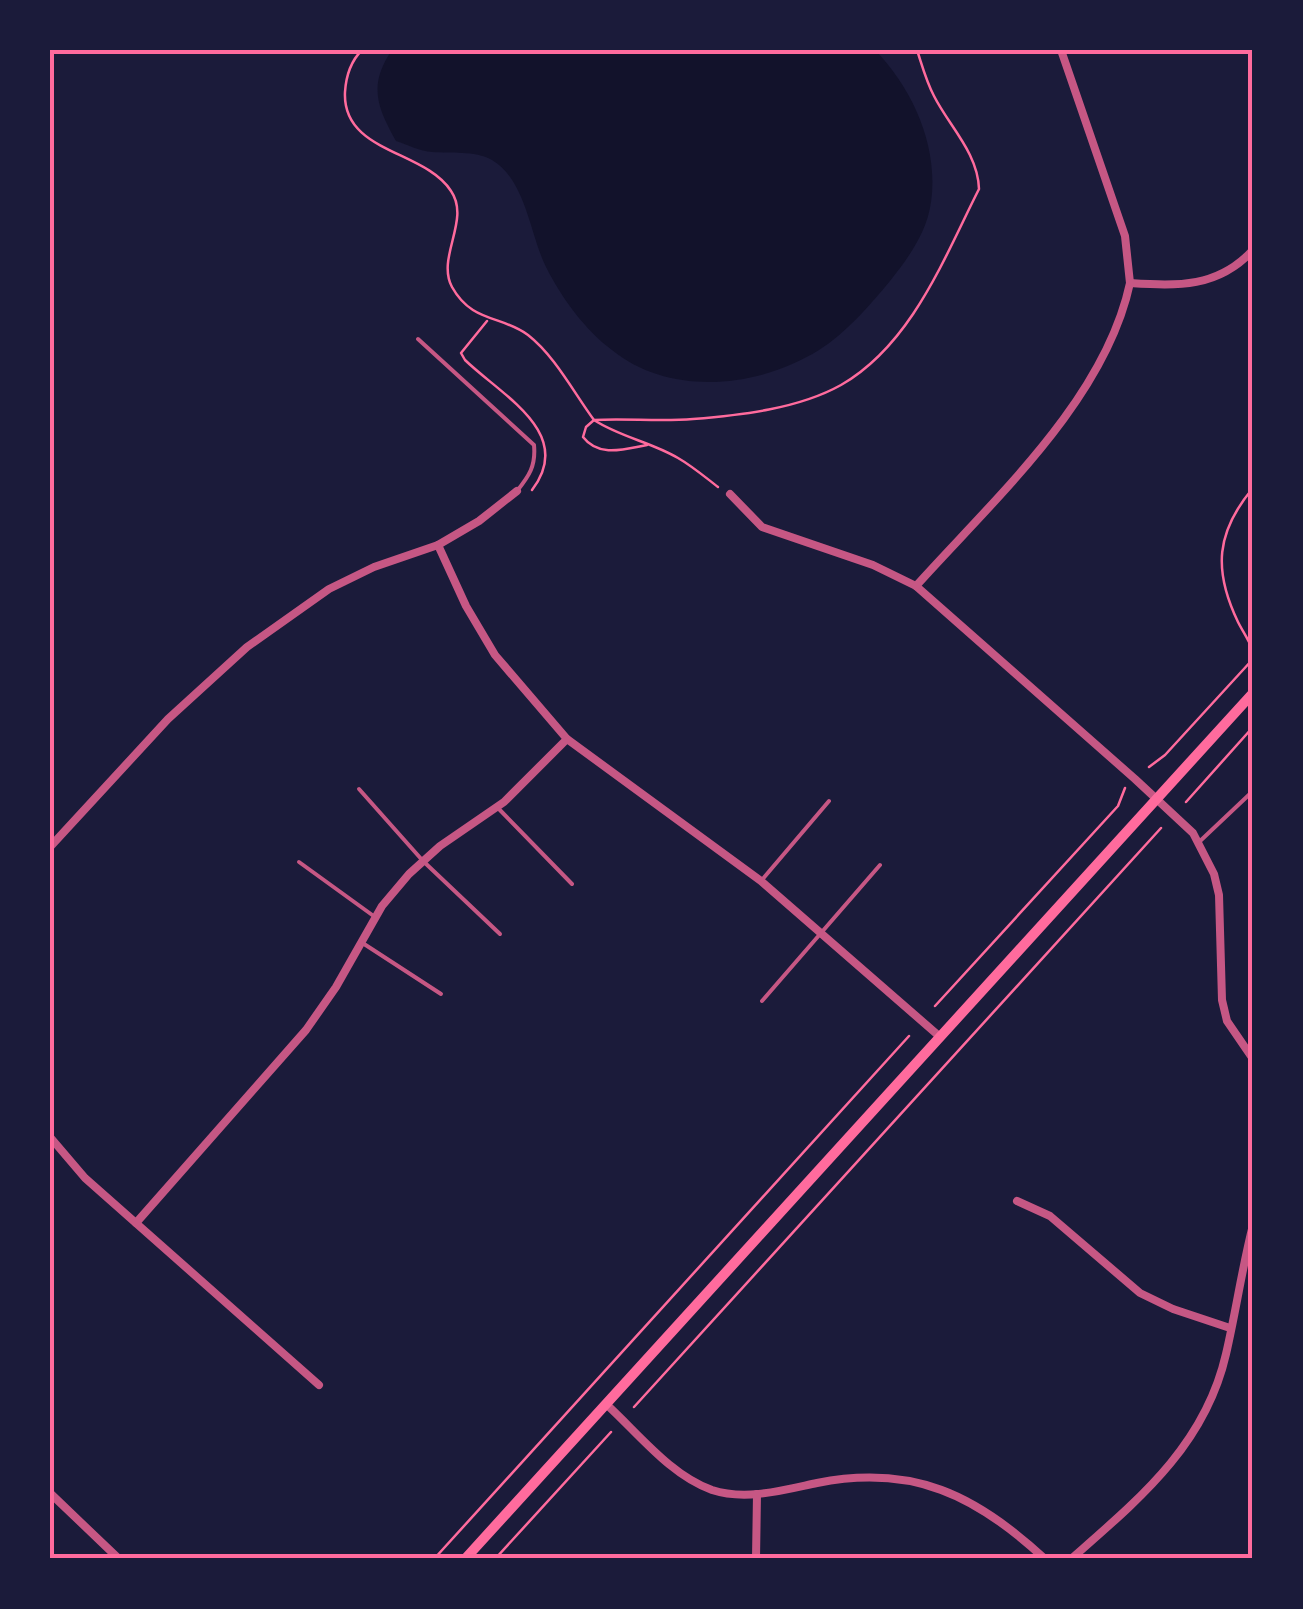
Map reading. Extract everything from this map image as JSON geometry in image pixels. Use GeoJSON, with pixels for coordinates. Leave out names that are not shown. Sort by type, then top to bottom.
{"type":"FeatureCollection","features":[{"type":"Feature","properties":{"kind":"main road"},"geometry":{"type":"LineString","coordinates":[[465,1559],[1253,693]]}},
{"type":"Feature","properties":{"kind":"street"},"geometry":{"type":"LineString","coordinates":[[916,586],[1026,463],[1094,374],[1118,328],[1130,283],[1126,236],[1061,50]]}},
{"type":"Feature","properties":{"kind":"street"},"geometry":{"type":"LineString","coordinates":[[1130,283],[1196,284],[1234,269],[1253,250]]}},
{"type":"Feature","properties":{"kind":"street"},"geometry":{"type":"LineString","coordinates":[[50,847],[155,732],[246,646],[329,589],[374,567],[438,545],[480,521],[517,491]]}},
{"type":"Feature","properties":{"kind":"street"},"geometry":{"type":"LineString","coordinates":[[730,494],[762,527],[873,565],[916,586],[1156,798],[1198,843],[1219,894],[1222,1000],[1227,1021],[1253,1059]]}},
{"type":"Feature","properties":{"kind":"street"},"geometry":{"type":"LineString","coordinates":[[438,545],[466,606],[495,655],[567,738],[761,881],[939,1036]]}},
{"type":"Feature","properties":{"kind":"street"},"geometry":{"type":"LineString","coordinates":[[136,1222],[306,1030],[376,916],[409,874],[496,807],[567,738]]}},
{"type":"Feature","properties":{"kind":"street"},"geometry":{"type":"LineString","coordinates":[[50,1137],[85,1178],[318,1385]]}},
{"type":"Feature","properties":{"kind":"street"},"geometry":{"type":"LineString","coordinates":[[1018,1201],[1050,1216],[1140,1293],[1173,1310],[1230,1328]]}},
{"type":"Feature","properties":{"kind":"street"},"geometry":{"type":"LineString","coordinates":[[1071,1559],[1151,1488],[1179,1456],[1202,1420],[1227,1353],[1253,1225]]}},
{"type":"Feature","properties":{"kind":"street"},"geometry":{"type":"LineString","coordinates":[[606,1404],[684,1476],[712,1490],[757,1494],[858,1477],[927,1484],[989,1512],[1045,1559]]}},
{"type":"Feature","properties":{"kind":"street"},"geometry":{"type":"LineString","coordinates":[[50,1493],[120,1559]]}},
{"type":"Feature","properties":{"kind":"street"},"geometry":{"type":"LineString","coordinates":[[756,1559],[757,1494]]}},
{"type":"Feature","properties":{"kind":"lane"},"geometry":{"type":"LineString","coordinates":[[418,339],[534,446],[530,474],[517,491]]}},
{"type":"Feature","properties":{"kind":"lane"},"geometry":{"type":"LineString","coordinates":[[359,789],[424,861],[500,934]]}},
{"type":"Feature","properties":{"kind":"lane"},"geometry":{"type":"LineString","coordinates":[[1198,843],[1253,792]]}},
{"type":"Feature","properties":{"kind":"lane"},"geometry":{"type":"LineString","coordinates":[[761,881],[829,801]]}},
{"type":"Feature","properties":{"kind":"lane"},"geometry":{"type":"LineString","coordinates":[[496,807],[572,884]]}},
{"type":"Feature","properties":{"kind":"lane"},"geometry":{"type":"LineString","coordinates":[[299,862],[376,916]]}},
{"type":"Feature","properties":{"kind":"lane"},"geometry":{"type":"LineString","coordinates":[[762,1001],[880,865]]}},
{"type":"Feature","properties":{"kind":"lane"},"geometry":{"type":"LineString","coordinates":[[360,942],[442,994]]}},
{"type":"Feature","properties":{"kind":"path"},"geometry":{"type":"LineString","coordinates":[[362,50],[346,79],[344,100],[350,118],[363,134],[440,177],[454,194],[457,220],[446,272],[454,290],[473,312],[528,335],[594,420],[614,433],[676,456],[730,494]]}},
{"type":"Feature","properties":{"kind":"path"},"geometry":{"type":"LineString","coordinates":[[648,445],[606,451],[590,447],[583,437],[594,420],[690,419],[762,410],[815,396],[841,385],[874,359],[904,325],[929,288],[980,189],[979,176],[962,140],[932,94],[917,50]]}},
{"type":"Feature","properties":{"kind":"path"},"geometry":{"type":"LineString","coordinates":[[1253,488],[1222,539],[1220,551],[1228,594],[1253,651]]}},
{"type":"Feature","properties":{"kind":"path"},"geometry":{"type":"LineString","coordinates":[[1148,767],[1165,756],[1253,659]]}},
{"type":"Feature","properties":{"kind":"path"},"geometry":{"type":"LineString","coordinates":[[1186,802],[1253,727]]}},
{"type":"Feature","properties":{"kind":"path"},"geometry":{"type":"LineString","coordinates":[[935,1006],[1118,806],[1126,787]]}},
{"type":"Feature","properties":{"kind":"path"},"geometry":{"type":"LineString","coordinates":[[634,1407],[1161,828]]}},
{"type":"Feature","properties":{"kind":"path"},"geometry":{"type":"LineString","coordinates":[[434,1559],[909,1036]]}},
{"type":"Feature","properties":{"kind":"path"},"geometry":{"type":"LineString","coordinates":[[494,1559],[612,1432]]}},
{"type":"Feature","properties":{"kind":"shaded area"},"geometry":{"type":"Polygon","coordinates":[[[392,50],[875,50],[912,101],[927,140],[932,181],[926,224],[882,290],[848,327],[819,350],[769,373],[742,379],[687,381],[660,375],[612,350],[574,312],[546,267],[520,194],[503,169],[478,155],[427,151],[396,141],[378,96],[380,74],[392,50]]]}}]}
